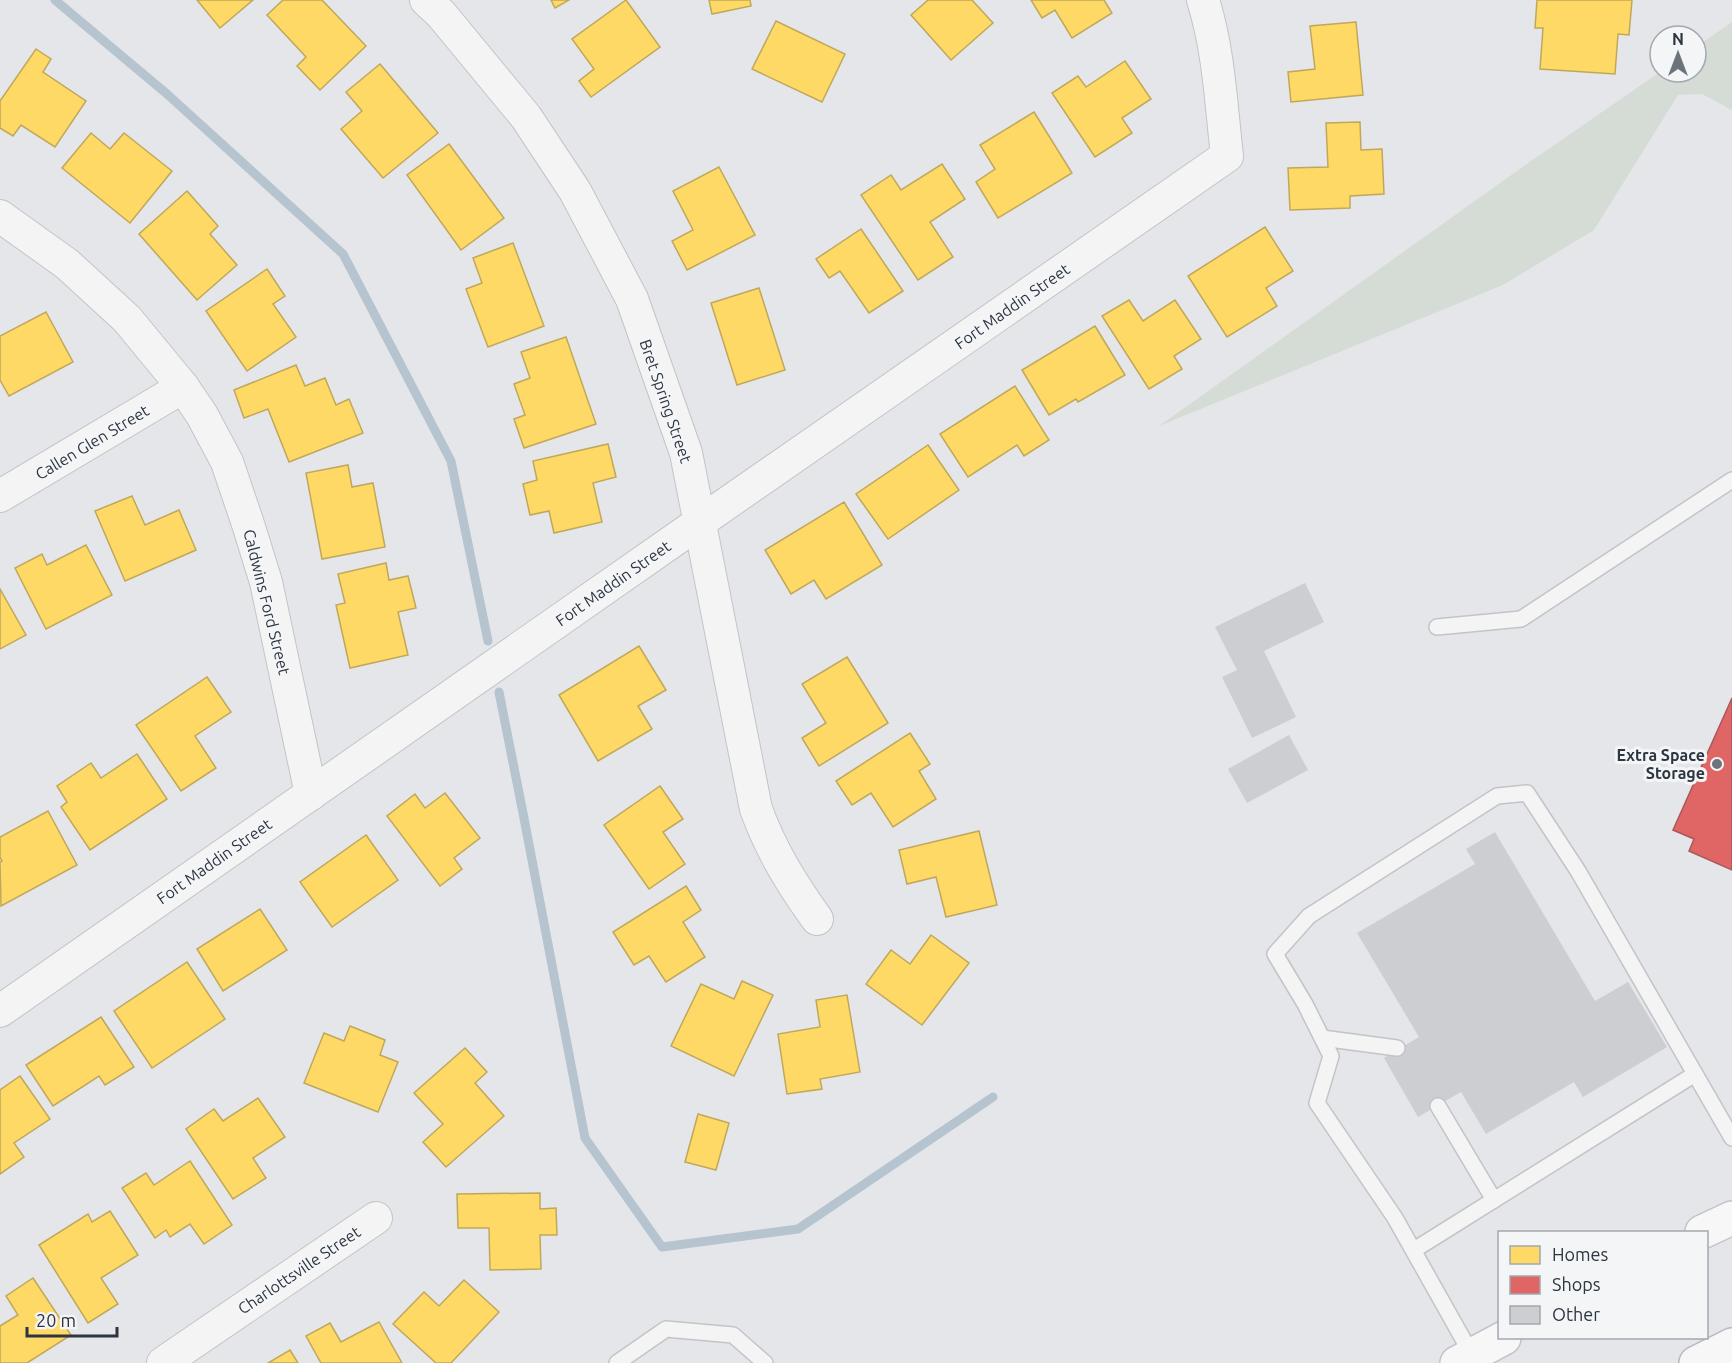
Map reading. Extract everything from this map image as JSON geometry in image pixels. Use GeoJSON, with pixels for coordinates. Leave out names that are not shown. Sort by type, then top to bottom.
{"type":"FeatureCollection","features":[{"type":"Feature","properties":{"kind":"main road"},"geometry":{"type":"LineString","coordinates":[[1706,1231],[1732,1218]]}},
{"type":"Feature","properties":{"kind":"main road"},"geometry":{"type":"LineString","coordinates":[[1464,1359],[1502,1339]]}},
{"type":"Feature","properties":{"kind":"main road"},"geometry":{"type":"LineString","coordinates":[[1696,1363],[1732,1345]]}},
{"type":"Feature","properties":{"kind":"street","name":"Bret Spring Street"},"geometry":{"type":"LineString","coordinates":[[426,0],[441,14],[526,117],[575,191],[632,299],[686,453],[756,809],[766,837],[794,888],[817,919]]}},
{"type":"Feature","properties":{"kind":"street","name":"Fort Maddin Street"},"geometry":{"type":"LineString","coordinates":[[0,1011],[1227,156],[1217,58],[1209,17],[1203,0]]}},
{"type":"Feature","properties":{"kind":"street","name":"Caldwins Ford Street"},"geometry":{"type":"LineString","coordinates":[[0,216],[68,264],[127,320],[183,387],[202,415],[227,462],[266,582],[311,794]]}},
{"type":"Feature","properties":{"kind":"street","name":"Callen Glen Street"},"geometry":{"type":"LineString","coordinates":[[0,496],[183,387]]}},
{"type":"Feature","properties":{"kind":"street","name":"Charlottsville Street"},"geometry":{"type":"LineString","coordinates":[[163,1363],[376,1218]]}},
{"type":"Feature","properties":{"kind":"lane"},"geometry":{"type":"LineString","coordinates":[[1437,627],[1521,619],[1732,480]]}},
{"type":"Feature","properties":{"kind":"lane"},"geometry":{"type":"LineString","coordinates":[[1464,1359],[1414,1250],[1317,1103],[1331,1056],[1305,1004],[1275,954],[1309,916],[1497,796],[1527,793],[1578,871],[1732,1138]]}},
{"type":"Feature","properties":{"kind":"lane"},"geometry":{"type":"LineString","coordinates":[[1322,1038],[1397,1048]]}},
{"type":"Feature","properties":{"kind":"lane"},"geometry":{"type":"LineString","coordinates":[[1414,1250],[1695,1074]]}},
{"type":"Feature","properties":{"kind":"lane"},"geometry":{"type":"LineString","coordinates":[[1438,1106],[1494,1200]]}},
{"type":"Feature","properties":{"kind":"lane"},"geometry":{"type":"LineString","coordinates":[[617,1363],[666,1329],[733,1335],[765,1363]]}},
{"type":"Feature","properties":{"kind":"shaded area"},"geometry":{"type":"Polygon","coordinates":[[[1732,22],[1732,110],[1702,94],[1678,95],[1594,230],[1503,285],[1159,426],[1648,80],[1648,84],[1708,84],[1708,39],[1732,22]]]}},
{"type":"Feature","properties":{"kind":"building: Homes"},"geometry":{"type":"Polygon","coordinates":[[[197,0],[253,0],[220,28],[197,0]]]}},
{"type":"Feature","properties":{"kind":"building: Homes"},"geometry":{"type":"Polygon","coordinates":[[[283,0],[322,0],[366,46],[320,90],[297,66],[306,57],[267,15],[283,0]]]}},
{"type":"Feature","properties":{"kind":"building: Homes"},"geometry":{"type":"Polygon","coordinates":[[[551,0],[569,0],[555,8],[551,0]]]}},
{"type":"Feature","properties":{"kind":"building: Homes"},"geometry":{"type":"Polygon","coordinates":[[[626,0],[660,47],[591,97],[579,81],[594,69],[572,39],[626,0]]]}},
{"type":"Feature","properties":{"kind":"building: Homes"},"geometry":{"type":"Polygon","coordinates":[[[709,0],[750,0],[751,6],[712,14],[709,0]]]}},
{"type":"Feature","properties":{"kind":"building: Homes"},"geometry":{"type":"Polygon","coordinates":[[[928,0],[972,0],[993,23],[951,60],[911,15],[928,0]]]}},
{"type":"Feature","properties":{"kind":"building: Homes"},"geometry":{"type":"Polygon","coordinates":[[[1031,0],[1104,0],[1112,13],[1072,38],[1055,10],[1042,18],[1031,0]]]}},
{"type":"Feature","properties":{"kind":"building: Homes"},"geometry":{"type":"Polygon","coordinates":[[[1537,0],[1632,0],[1629,35],[1618,34],[1615,74],[1540,69],[1543,28],[1535,28],[1537,0]]]}},
{"type":"Feature","properties":{"kind":"building: Homes"},"geometry":{"type":"Polygon","coordinates":[[[776,21],[845,54],[822,102],[752,69],[776,21]]]}},
{"type":"Feature","properties":{"kind":"building: Homes"},"geometry":{"type":"Polygon","coordinates":[[[1356,22],[1363,95],[1291,102],[1288,72],[1315,69],[1310,26],[1356,22]]]}},
{"type":"Feature","properties":{"kind":"building: Homes"},"geometry":{"type":"Polygon","coordinates":[[[36,49],[51,59],[43,72],[86,101],[55,147],[21,125],[13,136],[0,128],[0,101],[36,49]]]}},
{"type":"Feature","properties":{"kind":"building: Homes"},"geometry":{"type":"Polygon","coordinates":[[[1125,61],[1151,99],[1122,118],[1132,133],[1095,157],[1052,93],[1078,76],[1086,87],[1125,61]]]}},
{"type":"Feature","properties":{"kind":"building: Homes"},"geometry":{"type":"Polygon","coordinates":[[[380,64],[438,133],[383,178],[341,129],[362,111],[346,92],[380,64]]]}},
{"type":"Feature","properties":{"kind":"building: Homes"},"geometry":{"type":"Polygon","coordinates":[[[1034,112],[1072,173],[998,218],[976,182],[995,169],[980,145],[1034,112]]]}},
{"type":"Feature","properties":{"kind":"building: Homes"},"geometry":{"type":"Polygon","coordinates":[[[1360,122],[1361,150],[1382,149],[1384,194],[1350,196],[1350,208],[1290,210],[1288,168],[1328,167],[1326,123],[1360,122]]]}},
{"type":"Feature","properties":{"kind":"building: Homes"},"geometry":{"type":"Polygon","coordinates":[[[91,133],[110,149],[124,133],[172,171],[130,223],[62,168],[91,133]]]}},
{"type":"Feature","properties":{"kind":"building: Homes"},"geometry":{"type":"Polygon","coordinates":[[[449,144],[504,218],[461,250],[407,175],[449,144]]]}},
{"type":"Feature","properties":{"kind":"building: Homes"},"geometry":{"type":"Polygon","coordinates":[[[942,164],[965,199],[930,222],[953,257],[918,280],[861,195],[891,175],[901,190],[942,164]]]}},
{"type":"Feature","properties":{"kind":"building: Homes"},"geometry":{"type":"Polygon","coordinates":[[[719,167],[755,235],[687,270],[672,241],[693,230],[673,191],[719,167]]]}},
{"type":"Feature","properties":{"kind":"building: Homes"},"geometry":{"type":"Polygon","coordinates":[[[187,191],[218,226],[210,234],[237,265],[197,300],[139,234],[187,191]]]}},
{"type":"Feature","properties":{"kind":"building: Homes"},"geometry":{"type":"Polygon","coordinates":[[[1265,227],[1293,271],[1266,288],[1277,306],[1227,337],[1188,276],[1265,227]]]}},
{"type":"Feature","properties":{"kind":"building: Homes"},"geometry":{"type":"Polygon","coordinates":[[[861,229],[903,291],[869,313],[840,271],[829,278],[816,259],[861,229]]]}},
{"type":"Feature","properties":{"kind":"building: Homes"},"geometry":{"type":"Polygon","coordinates":[[[513,243],[544,326],[488,347],[466,289],[482,283],[473,258],[513,243]]]}},
{"type":"Feature","properties":{"kind":"building: Homes"},"geometry":{"type":"Polygon","coordinates":[[[267,269],[285,296],[273,304],[296,337],[247,371],[206,311],[267,269]]]}},
{"type":"Feature","properties":{"kind":"building: Homes"},"geometry":{"type":"Polygon","coordinates":[[[759,288],[785,370],[737,385],[711,303],[759,288]]]}},
{"type":"Feature","properties":{"kind":"building: Homes"},"geometry":{"type":"Polygon","coordinates":[[[1129,300],[1143,321],[1175,300],[1201,339],[1174,356],[1182,369],[1149,389],[1102,316],[1129,300]]]}},
{"type":"Feature","properties":{"kind":"building: Homes"},"geometry":{"type":"Polygon","coordinates":[[[46,312],[73,362],[9,396],[0,380],[0,336],[46,312]]]}},
{"type":"Feature","properties":{"kind":"building: Homes"},"geometry":{"type":"Polygon","coordinates":[[[1095,326],[1125,375],[1078,402],[1076,399],[1049,415],[1022,370],[1095,326]]]}},
{"type":"Feature","properties":{"kind":"building: Homes"},"geometry":{"type":"Polygon","coordinates":[[[566,337],[596,424],[524,448],[514,419],[525,415],[514,384],[530,378],[521,352],[566,337]]]}},
{"type":"Feature","properties":{"kind":"building: Homes"},"geometry":{"type":"Polygon","coordinates":[[[296,365],[305,386],[325,378],[336,405],[349,399],[363,433],[289,462],[268,409],[244,418],[234,390],[296,365]]]}},
{"type":"Feature","properties":{"kind":"building: Homes"},"geometry":{"type":"Polygon","coordinates":[[[1015,386],[1049,440],[1024,456],[1017,445],[968,477],[940,434],[1015,386]]]}},
{"type":"Feature","properties":{"kind":"building: Homes"},"geometry":{"type":"Polygon","coordinates":[[[608,444],[616,477],[593,483],[602,522],[554,533],[549,511],[530,515],[523,484],[537,480],[533,461],[608,444]]]}},
{"type":"Feature","properties":{"kind":"building: Homes"},"geometry":{"type":"Polygon","coordinates":[[[928,445],[959,490],[888,539],[856,494],[928,445]]]}},
{"type":"Feature","properties":{"kind":"building: Homes"},"geometry":{"type":"Polygon","coordinates":[[[348,465],[352,487],[373,483],[385,547],[322,559],[306,473],[348,465]]]}},
{"type":"Feature","properties":{"kind":"building: Homes"},"geometry":{"type":"Polygon","coordinates":[[[132,496],[145,525],[179,510],[196,550],[125,581],[95,511],[132,496]]]}},
{"type":"Feature","properties":{"kind":"building: Homes"},"geometry":{"type":"Polygon","coordinates":[[[844,502],[882,565],[826,599],[814,580],[791,594],[765,550],[844,502]]]}},
{"type":"Feature","properties":{"kind":"building: Homes"},"geometry":{"type":"Polygon","coordinates":[[[86,545],[112,595],[46,629],[15,568],[42,554],[47,565],[86,545]]]}},
{"type":"Feature","properties":{"kind":"building: Homes"},"geometry":{"type":"Polygon","coordinates":[[[386,563],[389,580],[408,576],[416,608],[398,612],[408,655],[350,668],[336,605],[345,603],[338,574],[386,563]]]}},
{"type":"Feature","properties":{"kind":"building: Homes"},"geometry":{"type":"Polygon","coordinates":[[[0,589],[26,635],[0,649],[0,589]]]}},
{"type":"Feature","properties":{"kind":"building: Homes"},"geometry":{"type":"Polygon","coordinates":[[[639,646],[666,690],[638,706],[652,729],[598,761],[559,695],[639,646]]]}},
{"type":"Feature","properties":{"kind":"building: Homes"},"geometry":{"type":"Polygon","coordinates":[[[847,657],[888,723],[819,766],[802,738],[826,723],[802,684],[847,657]]]}},
{"type":"Feature","properties":{"kind":"building: Homes"},"geometry":{"type":"Polygon","coordinates":[[[207,677],[231,712],[195,736],[216,768],[181,791],[136,725],[207,677]]]}},
{"type":"Feature","properties":{"kind":"building: Homes"},"geometry":{"type":"Polygon","coordinates":[[[910,733],[930,764],[919,771],[936,799],[893,827],[871,793],[852,805],[836,781],[910,733]]]}},
{"type":"Feature","properties":{"kind":"building: Homes"},"geometry":{"type":"Polygon","coordinates":[[[137,754],[167,799],[90,850],[61,807],[67,802],[57,786],[91,763],[101,778],[137,754]]]}},
{"type":"Feature","properties":{"kind":"building: Homes"},"geometry":{"type":"Polygon","coordinates":[[[660,786],[683,819],[663,832],[685,864],[649,889],[604,825],[660,786]]]}},
{"type":"Feature","properties":{"kind":"building: Homes"},"geometry":{"type":"Polygon","coordinates":[[[445,793],[480,838],[454,858],[462,869],[440,886],[387,816],[415,794],[425,808],[445,793]]]}},
{"type":"Feature","properties":{"kind":"building: Homes"},"geometry":{"type":"Polygon","coordinates":[[[48,811],[77,865],[1,906],[0,837],[48,811]]]}},
{"type":"Feature","properties":{"kind":"building: Homes"},"geometry":{"type":"Polygon","coordinates":[[[979,831],[997,905],[946,917],[936,877],[907,884],[899,850],[979,831]]]}},
{"type":"Feature","properties":{"kind":"building: Homes"},"geometry":{"type":"Polygon","coordinates":[[[366,835],[398,880],[332,927],[300,882],[366,835]]]}},
{"type":"Feature","properties":{"kind":"building: Homes"},"geometry":{"type":"Polygon","coordinates":[[[686,886],[701,910],[683,922],[705,957],[666,982],[649,956],[634,965],[613,932],[686,886]]]}},
{"type":"Feature","properties":{"kind":"building: Homes"},"geometry":{"type":"Polygon","coordinates":[[[260,909],[287,950],[223,991],[197,949],[260,909]]]}},
{"type":"Feature","properties":{"kind":"building: Homes"},"geometry":{"type":"Polygon","coordinates":[[[931,935],[969,963],[922,1025],[866,984],[891,950],[910,964],[931,935]]]}},
{"type":"Feature","properties":{"kind":"building: Homes"},"geometry":{"type":"Polygon","coordinates":[[[187,962],[225,1019],[152,1068],[114,1011],[187,962]]]}},
{"type":"Feature","properties":{"kind":"building: Homes"},"geometry":{"type":"Polygon","coordinates":[[[742,981],[773,995],[734,1076],[671,1046],[701,984],[734,999],[742,981]]]}},
{"type":"Feature","properties":{"kind":"building: Homes"},"geometry":{"type":"Polygon","coordinates":[[[847,995],[860,1072],[820,1079],[822,1089],[787,1094],[778,1034],[820,1027],[816,1000],[847,995]]]}},
{"type":"Feature","properties":{"kind":"building: Homes"},"geometry":{"type":"Polygon","coordinates":[[[101,1017],[134,1067],[105,1085],[99,1076],[53,1106],[26,1065],[101,1017]]]}},
{"type":"Feature","properties":{"kind":"building: Homes"},"geometry":{"type":"Polygon","coordinates":[[[350,1026],[385,1040],[380,1055],[398,1062],[378,1112],[304,1083],[324,1033],[344,1041],[350,1026]]]}},
{"type":"Feature","properties":{"kind":"building: Homes"},"geometry":{"type":"Polygon","coordinates":[[[465,1048],[487,1072],[475,1083],[504,1116],[446,1167],[423,1142],[443,1124],[414,1093],[465,1048]]]}},
{"type":"Feature","properties":{"kind":"building: Homes"},"geometry":{"type":"Polygon","coordinates":[[[20,1076],[50,1119],[14,1143],[24,1157],[0,1174],[0,1090],[20,1076]]]}},
{"type":"Feature","properties":{"kind":"building: Homes"},"geometry":{"type":"Polygon","coordinates":[[[258,1098],[285,1137],[253,1158],[266,1178],[233,1199],[186,1129],[214,1109],[223,1121],[258,1098]]]}},
{"type":"Feature","properties":{"kind":"building: Homes"},"geometry":{"type":"Polygon","coordinates":[[[698,1114],[729,1123],[716,1170],[685,1162],[698,1114]]]}},
{"type":"Feature","properties":{"kind":"building: Homes"},"geometry":{"type":"Polygon","coordinates":[[[190,1161],[232,1225],[204,1244],[190,1224],[170,1237],[166,1230],[155,1238],[122,1188],[146,1173],[154,1185],[190,1161]]]}},
{"type":"Feature","properties":{"kind":"building: Homes"},"geometry":{"type":"Polygon","coordinates":[[[540,1193],[540,1209],[556,1208],[557,1235],[540,1235],[541,1269],[490,1270],[489,1228],[458,1228],[457,1194],[540,1193]]]}},
{"type":"Feature","properties":{"kind":"building: Homes"},"geometry":{"type":"Polygon","coordinates":[[[110,1211],[138,1255],[101,1278],[118,1304],[88,1323],[39,1245],[88,1214],[92,1222],[110,1211]]]}},
{"type":"Feature","properties":{"kind":"building: Homes"},"geometry":{"type":"Polygon","coordinates":[[[33,1278],[71,1335],[27,1363],[0,1363],[0,1326],[18,1315],[6,1296],[33,1278]]]}},
{"type":"Feature","properties":{"kind":"building: Homes"},"geometry":{"type":"Polygon","coordinates":[[[464,1280],[499,1312],[451,1363],[436,1363],[393,1324],[424,1292],[439,1306],[464,1280]]]}},
{"type":"Feature","properties":{"kind":"building: Homes"},"geometry":{"type":"Polygon","coordinates":[[[379,1322],[402,1363],[321,1363],[306,1336],[330,1323],[341,1342],[379,1322]]]}},
{"type":"Feature","properties":{"kind":"building: Homes"},"geometry":{"type":"Polygon","coordinates":[[[290,1350],[298,1363],[268,1363],[290,1350]]]}},
{"type":"Feature","properties":{"kind":"building: Shops","name":"Extra Space Storage"},"geometry":{"type":"Polygon","coordinates":[[[1732,698],[1732,870],[1689,851],[1694,839],[1673,830],[1732,698]]]}},
{"type":"Feature","properties":{"kind":"building: Other"},"geometry":{"type":"Polygon","coordinates":[[[1305,583],[1324,622],[1264,651],[1296,717],[1252,738],[1222,677],[1237,670],[1215,627],[1305,583]]]}},
{"type":"Feature","properties":{"kind":"building: Other"},"geometry":{"type":"Polygon","coordinates":[[[1289,735],[1308,770],[1247,803],[1228,769],[1289,735]]]}},
{"type":"Feature","properties":{"kind":"building: Other"},"geometry":{"type":"Polygon","coordinates":[[[1495,832],[1595,1001],[1628,982],[1667,1047],[1583,1097],[1574,1082],[1486,1134],[1461,1092],[1418,1117],[1384,1058],[1419,1037],[1357,933],[1475,864],[1466,849],[1495,832]]]}},
{"type":"Feature","properties":{"kind":"waterway"},"geometry":{"type":"LineString","coordinates":[[55,0],[167,94],[343,254],[451,461],[488,641]]}},
{"type":"Feature","properties":{"kind":"waterway"},"geometry":{"type":"LineString","coordinates":[[499,692],[585,1138],[662,1247],[798,1229],[993,1097]]}},
{"type":"Feature","properties":{"kind":"place","name":"Extra Space Storage"},"geometry":{"type":"Point","coordinates":[1717,764]}}]}
